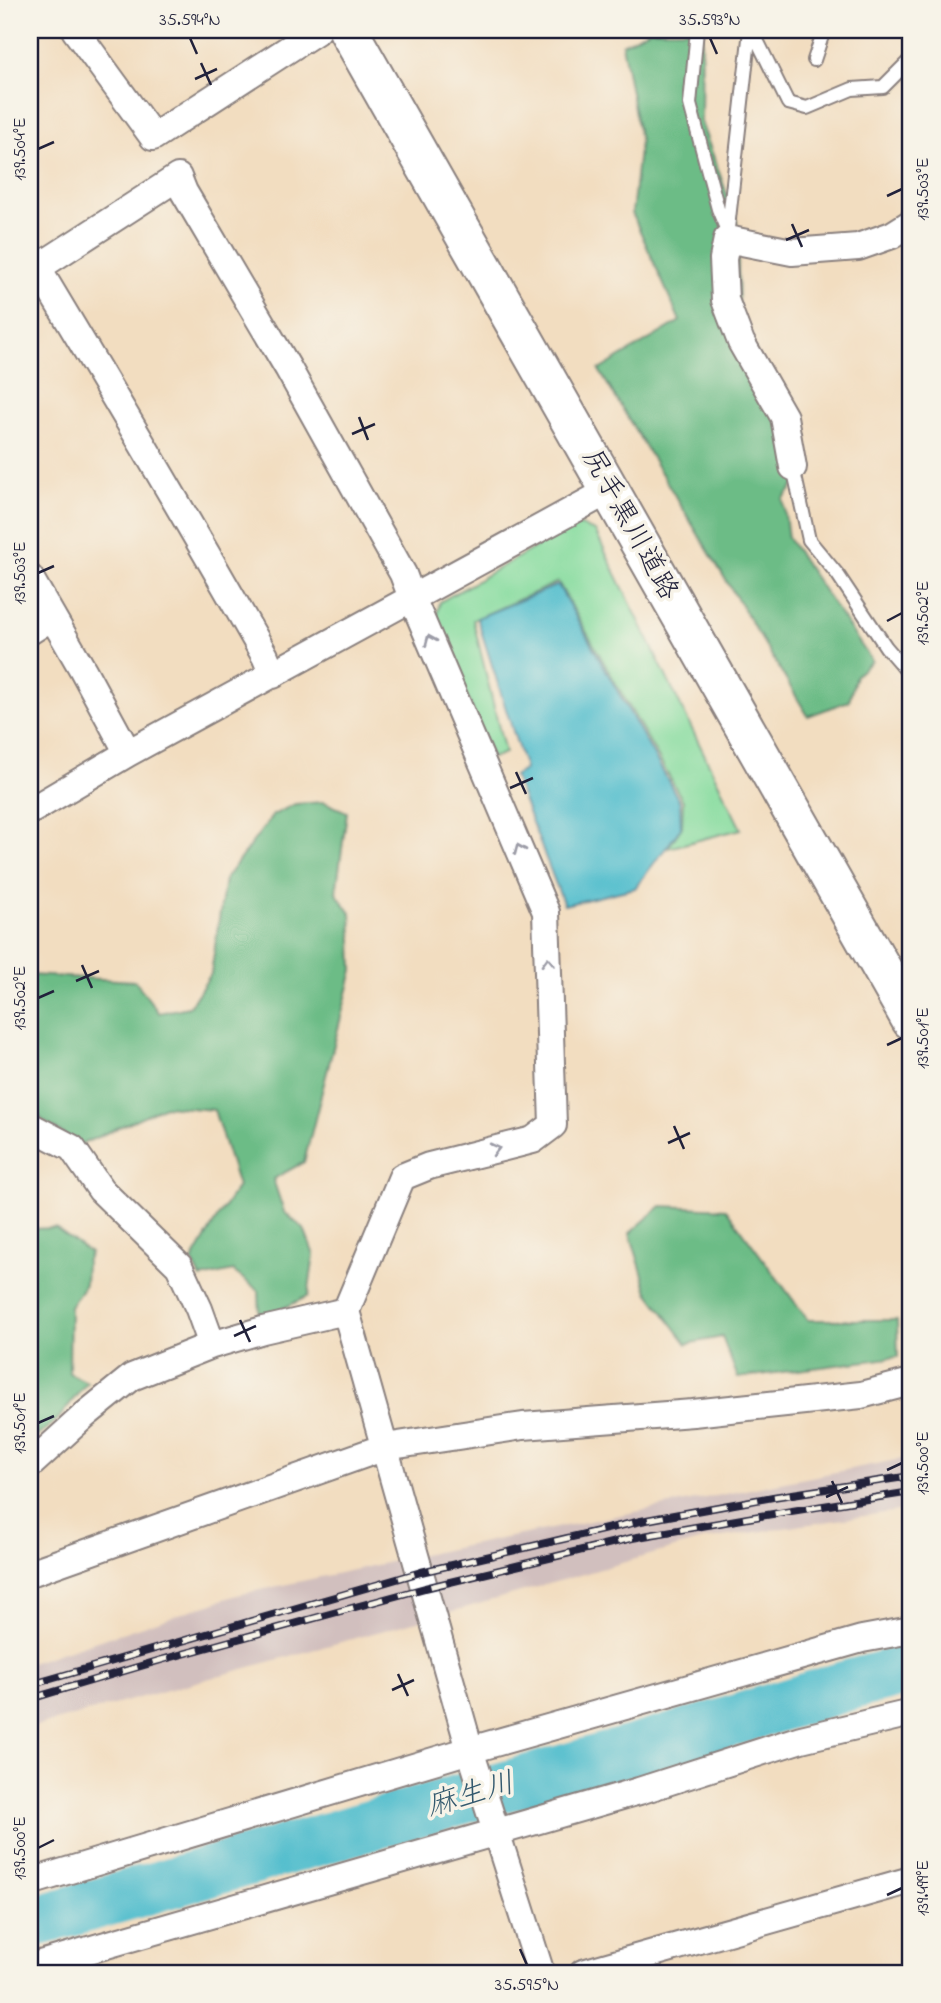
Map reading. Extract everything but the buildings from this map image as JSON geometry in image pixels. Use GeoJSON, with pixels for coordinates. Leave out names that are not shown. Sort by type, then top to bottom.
{"type":"FeatureCollection","features":[{"type":"Feature","properties":{"kind":"main road","name":"尻手黒川道路"},"geometry":{"type":"LineString","coordinates":[[348,30],[780,794],[911,1020]]}},
{"type":"Feature","properties":{"kind":"street"},"geometry":{"type":"LineString","coordinates":[[75,30],[153,138],[318,30]]}},
{"type":"Feature","properties":{"kind":"street"},"geometry":{"type":"LineString","coordinates":[[272,675],[265,656],[202,544],[39,267],[178,177],[184,192],[236,278],[403,574],[546,912],[553,1125],[533,1140],[429,1166],[402,1177],[346,1311],[474,1761],[541,1973]]}},
{"type":"Feature","properties":{"kind":"street"},"geometry":{"type":"LineString","coordinates":[[793,467],[783,417],[741,342],[725,300],[723,259],[727,235],[792,252],[858,247],[892,235],[911,223]]}},
{"type":"Feature","properties":{"kind":"street"},"geometry":{"type":"LineString","coordinates":[[30,811],[128,753],[610,490]]}},
{"type":"Feature","properties":{"kind":"street"},"geometry":{"type":"LineString","coordinates":[[30,578],[128,753]]}},
{"type":"Feature","properties":{"kind":"street"},"geometry":{"type":"LineString","coordinates":[[30,631],[52,617]]}},
{"type":"Feature","properties":{"kind":"street"},"geometry":{"type":"LineString","coordinates":[[30,1126],[72,1148],[101,1190],[179,1266],[199,1308],[212,1345]]}},
{"type":"Feature","properties":{"kind":"street"},"geometry":{"type":"LineString","coordinates":[[30,1465],[132,1377],[212,1345],[346,1311]]}},
{"type":"Feature","properties":{"kind":"street"},"geometry":{"type":"LineString","coordinates":[[30,1573],[385,1447],[523,1426],[693,1413],[862,1395],[911,1382]]}},
{"type":"Feature","properties":{"kind":"street"},"geometry":{"type":"LineString","coordinates":[[30,1882],[474,1761],[862,1639],[911,1630]]}},
{"type":"Feature","properties":{"kind":"street"},"geometry":{"type":"LineString","coordinates":[[30,1967],[494,1821],[639,1791],[801,1739],[911,1713]]}},
{"type":"Feature","properties":{"kind":"street"},"geometry":{"type":"LineString","coordinates":[[583,1973],[911,1880]]}},
{"type":"Feature","properties":{"kind":"lane"},"geometry":{"type":"LineString","coordinates":[[697,30],[690,104],[727,235]]}},
{"type":"Feature","properties":{"kind":"lane"},"geometry":{"type":"LineString","coordinates":[[727,235],[751,30]]}},
{"type":"Feature","properties":{"kind":"lane"},"geometry":{"type":"LineString","coordinates":[[751,30],[789,103],[807,108],[852,89],[883,87],[911,59]]}},
{"type":"Feature","properties":{"kind":"lane"},"geometry":{"type":"LineString","coordinates":[[814,60],[824,30]]}},
{"type":"Feature","properties":{"kind":"lane"},"geometry":{"type":"LineString","coordinates":[[793,467],[809,540],[838,575],[886,647],[911,676]]}},
{"type":"Feature","properties":{"kind":"shaded area"},"geometry":{"type":"Polygon","coordinates":[[[911,1457],[911,1509],[702,1540],[30,1728],[30,1663],[237,1595],[455,1548],[911,1457]]]}},
{"type":"Feature","properties":{"kind":"green space"},"geometry":{"type":"Polygon","coordinates":[[[649,30],[702,30],[701,122],[737,222],[739,320],[798,431],[802,477],[783,499],[788,538],[872,661],[856,675],[849,701],[808,716],[599,370],[680,321],[632,213],[640,141],[622,44],[649,30]]]}},
{"type":"Feature","properties":{"kind":"green space"},"geometry":{"type":"Polygon","coordinates":[[[576,524],[595,531],[741,829],[668,848],[682,827],[683,801],[558,582],[473,620],[505,753],[492,758],[436,620],[440,602],[576,524]]]}},
{"type":"Feature","properties":{"kind":"green space"},"geometry":{"type":"Polygon","coordinates":[[[324,802],[347,812],[336,893],[351,913],[353,970],[304,1162],[273,1179],[284,1212],[304,1229],[314,1255],[308,1296],[260,1320],[259,1291],[233,1271],[201,1278],[192,1261],[238,1186],[214,1110],[165,1106],[80,1145],[42,1120],[30,1106],[30,975],[135,981],[159,1013],[189,1007],[211,974],[225,879],[273,815],[295,804],[324,802]]]}},
{"type":"Feature","properties":{"kind":"green space"},"geometry":{"type":"Polygon","coordinates":[[[661,1206],[726,1209],[808,1320],[897,1320],[898,1357],[738,1378],[722,1337],[687,1344],[648,1292],[630,1233],[661,1206]]]}},
{"type":"Feature","properties":{"kind":"green space"},"geometry":{"type":"Polygon","coordinates":[[[55,1228],[90,1253],[86,1262],[85,1284],[70,1307],[69,1373],[87,1382],[58,1419],[30,1442],[30,1229],[55,1228]]]}},
{"type":"Feature","properties":{"kind":"water"},"geometry":{"type":"Polygon","coordinates":[[[558,585],[680,802],[681,828],[635,888],[564,905],[514,776],[525,769],[477,618],[558,585]]]}},
{"type":"Feature","properties":{"kind":"waterway","name":"麻生川"},"geometry":{"type":"LineString","coordinates":[[30,1923],[911,1669]]}},
{"type":"Feature","properties":{"kind":"railway"},"geometry":{"type":"LineString","coordinates":[[30,1685],[421,1572],[641,1521],[911,1476]]}},
{"type":"Feature","properties":{"kind":"railway"},"geometry":{"type":"LineString","coordinates":[[30,1699],[161,1660],[425,1588],[632,1538],[911,1492]]}}]}
